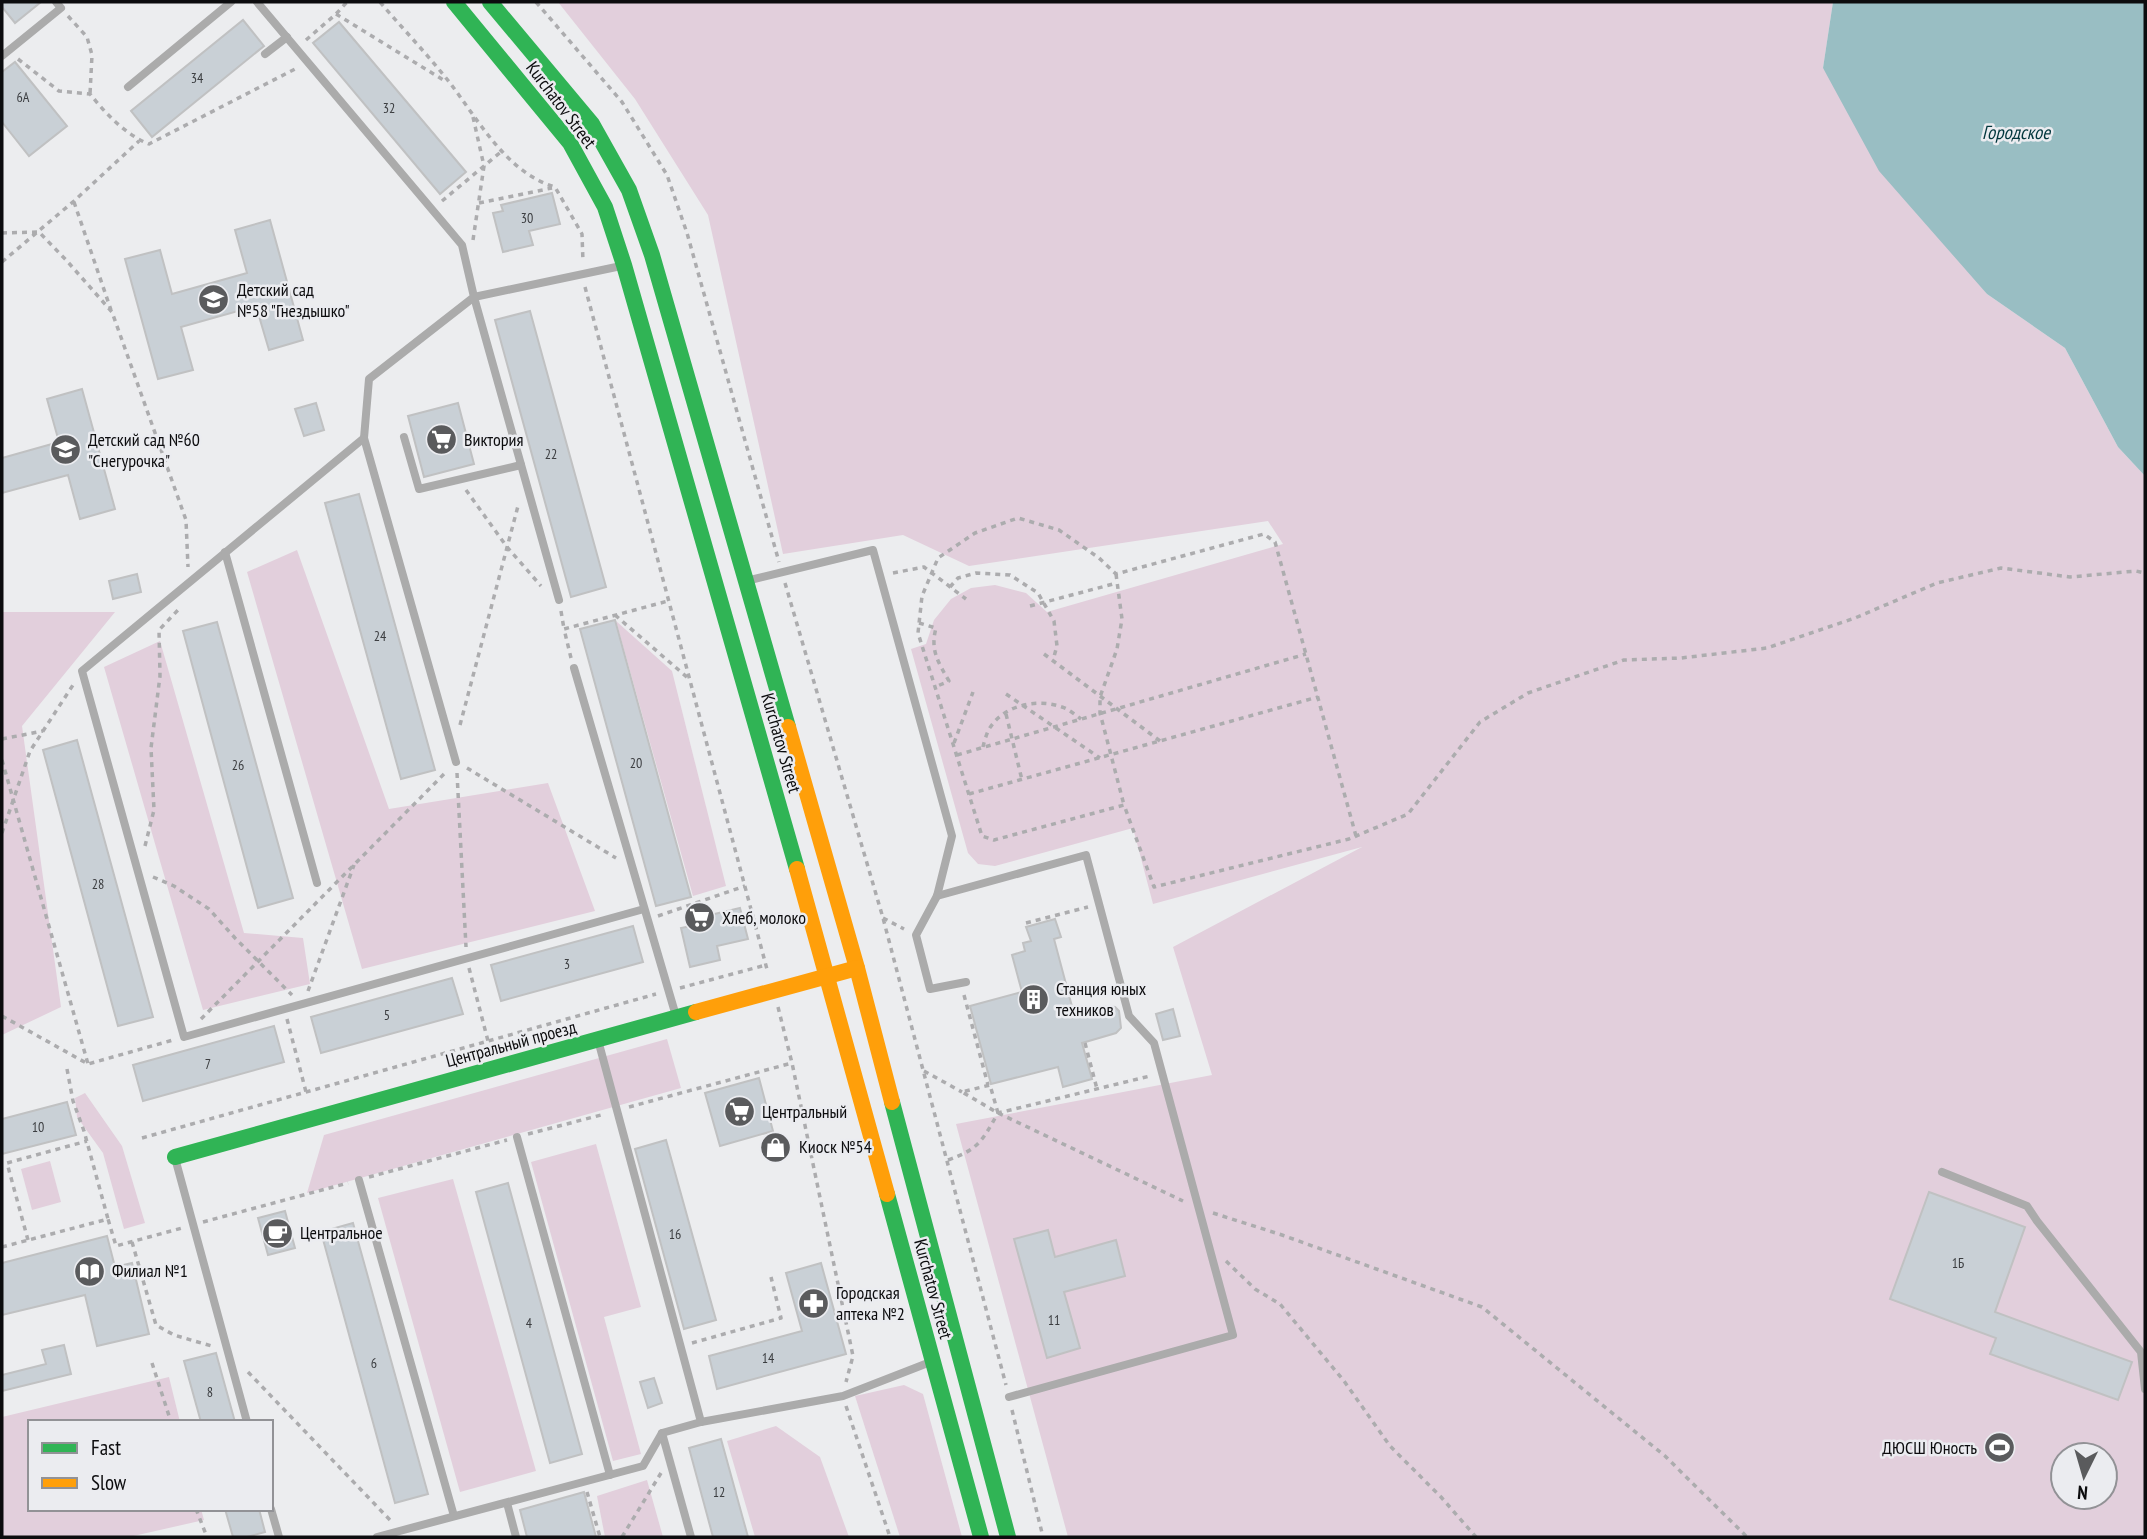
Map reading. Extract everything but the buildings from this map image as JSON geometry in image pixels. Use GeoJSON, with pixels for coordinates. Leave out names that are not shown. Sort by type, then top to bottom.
{"type":"FeatureCollection","features":[{"type":"Feature","properties":{"kind":"main road","name":"Kurchatov Street"},"geometry":{"type":"LineString","coordinates":[[454,2],[570,143],[605,207],[828,976],[981,1537]]}},
{"type":"Feature","properties":{"kind":"main road","name":"Kurchatov Street"},"geometry":{"type":"LineString","coordinates":[[490,2],[592,124],[629,190],[652,255],[857,968],[1008,1537]]}},
{"type":"Feature","properties":{"kind":"main road"},"geometry":{"type":"LineString","coordinates":[[570,143],[592,124]]}},
{"type":"Feature","properties":{"kind":"main road","name":"Центральный проезд"},"geometry":{"type":"LineString","coordinates":[[175,1157],[857,968]]}},
{"type":"Feature","properties":{"kind":"lane"},"geometry":{"type":"LineString","coordinates":[[128,87],[230,2]]}},
{"type":"Feature","properties":{"kind":"lane"},"geometry":{"type":"LineString","coordinates":[[257,2],[462,245],[560,605]]}},
{"type":"Feature","properties":{"kind":"lane"},"geometry":{"type":"LineString","coordinates":[[5,53],[59,5]]}},
{"type":"Feature","properties":{"kind":"lane"},"geometry":{"type":"LineString","coordinates":[[265,54],[287,37]]}},
{"type":"Feature","properties":{"kind":"lane"},"geometry":{"type":"LineString","coordinates":[[456,762],[364,438],[369,379],[474,297],[624,265]]}},
{"type":"Feature","properties":{"kind":"lane"},"geometry":{"type":"LineString","coordinates":[[404,437],[419,489],[521,465]]}},
{"type":"Feature","properties":{"kind":"lane"},"geometry":{"type":"LineString","coordinates":[[364,438],[82,671],[184,1037],[644,909]]}},
{"type":"Feature","properties":{"kind":"lane"},"geometry":{"type":"LineString","coordinates":[[746,581],[873,550],[952,836],[937,896],[916,935],[930,989],[963,982]]}},
{"type":"Feature","properties":{"kind":"lane"},"geometry":{"type":"LineString","coordinates":[[225,552],[317,883]]}},
{"type":"Feature","properties":{"kind":"lane"},"geometry":{"type":"LineString","coordinates":[[574,668],[677,1019]]}},
{"type":"Feature","properties":{"kind":"lane"},"geometry":{"type":"LineString","coordinates":[[937,896],[1086,855],[1129,1016],[1154,1043],[1233,1335],[1009,1397]]}},
{"type":"Feature","properties":{"kind":"lane"},"geometry":{"type":"LineString","coordinates":[[597,1040],[701,1422]]}},
{"type":"Feature","properties":{"kind":"lane"},"geometry":{"type":"LineString","coordinates":[[517,1137],[610,1475]]}},
{"type":"Feature","properties":{"kind":"lane"},"geometry":{"type":"LineString","coordinates":[[175,1157],[246,1420]]}},
{"type":"Feature","properties":{"kind":"lane"},"geometry":{"type":"LineString","coordinates":[[1942,1172],[2027,1206],[2141,1352],[2145,1389]]}},
{"type":"Feature","properties":{"kind":"lane"},"geometry":{"type":"LineString","coordinates":[[359,1180],[454,1516]]}},
{"type":"Feature","properties":{"kind":"lane"},"geometry":{"type":"LineString","coordinates":[[377,1537],[643,1466],[662,1433],[701,1422],[843,1395],[933,1361]]}},
{"type":"Feature","properties":{"kind":"lane"},"geometry":{"type":"LineString","coordinates":[[662,1433],[691,1537]]}},
{"type":"Feature","properties":{"kind":"lane"},"geometry":{"type":"LineString","coordinates":[[507,1503],[516,1537]]}},
{"type":"Feature","properties":{"kind":"lane"},"geometry":{"type":"LineString","coordinates":[[272,1511],[279,1537]]}},
{"type":"Feature","properties":{"kind":"path"},"geometry":{"type":"LineString","coordinates":[[297,49],[347,2]]}},
{"type":"Feature","properties":{"kind":"path"},"geometry":{"type":"LineString","coordinates":[[380,2],[450,84],[502,151],[536,181],[555,187],[582,234],[585,291],[792,1063],[853,1356],[843,1395],[890,1537]]}},
{"type":"Feature","properties":{"kind":"path"},"geometry":{"type":"LineString","coordinates":[[536,2],[622,102],[667,175],[687,233],[883,918],[948,1160],[1043,1537]]}},
{"type":"Feature","properties":{"kind":"path"},"geometry":{"type":"LineString","coordinates":[[59,5],[86,37],[92,55],[90,94],[105,113],[139,141],[149,145],[307,62]]}},
{"type":"Feature","properties":{"kind":"path"},"geometry":{"type":"LineString","coordinates":[[336,14],[450,84]]}},
{"type":"Feature","properties":{"kind":"path"},"geometry":{"type":"LineString","coordinates":[[5,53],[59,91],[90,94]]}},
{"type":"Feature","properties":{"kind":"path"},"geometry":{"type":"LineString","coordinates":[[469,273],[484,166],[473,116]]}},
{"type":"Feature","properties":{"kind":"path"},"geometry":{"type":"LineString","coordinates":[[2,261],[39,232],[139,141]]}},
{"type":"Feature","properties":{"kind":"path"},"geometry":{"type":"LineString","coordinates":[[432,210],[502,151]]}},
{"type":"Feature","properties":{"kind":"path"},"geometry":{"type":"LineString","coordinates":[[479,202],[555,187]]}},
{"type":"Feature","properties":{"kind":"path"},"geometry":{"type":"LineString","coordinates":[[74,201],[186,520],[188,582],[185,603],[159,630],[160,676],[151,748],[154,810],[138,872],[174,886],[209,909],[302,1005],[354,865]]}},
{"type":"Feature","properties":{"kind":"path"},"geometry":{"type":"LineString","coordinates":[[2,233],[39,232],[112,312]]}},
{"type":"Feature","properties":{"kind":"path"},"geometry":{"type":"LineString","coordinates":[[458,480],[507,547],[543,589]]}},
{"type":"Feature","properties":{"kind":"path"},"geometry":{"type":"LineString","coordinates":[[453,750],[525,480]]}},
{"type":"Feature","properties":{"kind":"path"},"geometry":{"type":"LineString","coordinates":[[1124,805],[994,840],[982,836],[918,633],[922,596],[938,558],[975,533],[1018,519],[1059,530],[1099,558],[1116,574],[1122,620],[1117,649],[1100,696],[1100,713],[1124,805],[1154,887],[1356,836],[1408,814],[1480,722],[1528,693],[1624,660],[1681,658],[1767,648],[1855,618],[1937,583],[2001,568],[2070,577],[2136,571],[2145,573]]}},
{"type":"Feature","properties":{"kind":"path"},"geometry":{"type":"LineString","coordinates":[[1116,574],[1264,534],[1275,542],[1356,836]]}},
{"type":"Feature","properties":{"kind":"path"},"geometry":{"type":"LineString","coordinates":[[881,576],[924,567],[966,599]]}},
{"type":"Feature","properties":{"kind":"path"},"geometry":{"type":"LineString","coordinates":[[950,587],[958,578],[976,573],[1010,575],[1038,593],[1054,621],[1057,646],[1053,660]]}},
{"type":"Feature","properties":{"kind":"path"},"geometry":{"type":"LineString","coordinates":[[1030,606],[1117,583]]}},
{"type":"Feature","properties":{"kind":"path"},"geometry":{"type":"LineString","coordinates":[[564,629],[668,601]]}},
{"type":"Feature","properties":{"kind":"path"},"geometry":{"type":"LineString","coordinates":[[560,605],[574,668]]}},
{"type":"Feature","properties":{"kind":"path"},"geometry":{"type":"LineString","coordinates":[[615,615],[689,679]]}},
{"type":"Feature","properties":{"kind":"path"},"geometry":{"type":"LineString","coordinates":[[919,623],[936,628],[932,643],[949,681],[935,687]]}},
{"type":"Feature","properties":{"kind":"path"},"geometry":{"type":"LineString","coordinates":[[1044,654],[1160,741]]}},
{"type":"Feature","properties":{"kind":"path"},"geometry":{"type":"LineString","coordinates":[[957,755],[1306,654]]}},
{"type":"Feature","properties":{"kind":"path"},"geometry":{"type":"LineString","coordinates":[[2,833],[30,751],[82,671]]}},
{"type":"Feature","properties":{"kind":"path"},"geometry":{"type":"LineString","coordinates":[[953,745],[973,692]]}},
{"type":"Feature","properties":{"kind":"path"},"geometry":{"type":"LineString","coordinates":[[1006,694],[1100,758]]}},
{"type":"Feature","properties":{"kind":"path"},"geometry":{"type":"LineString","coordinates":[[969,794],[1318,697]]}},
{"type":"Feature","properties":{"kind":"path"},"geometry":{"type":"LineString","coordinates":[[982,748],[989,731],[1006,713],[1022,704],[1042,703],[1064,708],[1081,719]]}},
{"type":"Feature","properties":{"kind":"path"},"geometry":{"type":"LineString","coordinates":[[1006,713],[1022,780]]}},
{"type":"Feature","properties":{"kind":"path"},"geometry":{"type":"LineString","coordinates":[[2,739],[43,731]]}},
{"type":"Feature","properties":{"kind":"path"},"geometry":{"type":"LineString","coordinates":[[2,760],[88,1064]]}},
{"type":"Feature","properties":{"kind":"path"},"geometry":{"type":"LineString","coordinates":[[456,762],[632,868]]}},
{"type":"Feature","properties":{"kind":"path"},"geometry":{"type":"LineString","coordinates":[[2,1016],[88,1064],[184,1037],[456,762]]}},
{"type":"Feature","properties":{"kind":"path"},"geometry":{"type":"LineString","coordinates":[[456,762],[466,959],[488,1041]]}},
{"type":"Feature","properties":{"kind":"path"},"geometry":{"type":"LineString","coordinates":[[648,919],[745,886]]}},
{"type":"Feature","properties":{"kind":"path"},"geometry":{"type":"LineString","coordinates":[[1026,923],[1099,904]]}},
{"type":"Feature","properties":{"kind":"path"},"geometry":{"type":"LineString","coordinates":[[883,918],[916,935]]}},
{"type":"Feature","properties":{"kind":"path"},"geometry":{"type":"LineString","coordinates":[[142,1138],[766,965]]}},
{"type":"Feature","properties":{"kind":"path"},"geometry":{"type":"LineString","coordinates":[[948,1160],[974,1149],[983,1140],[998,1113],[988,1085],[963,982]]}},
{"type":"Feature","properties":{"kind":"path"},"geometry":{"type":"LineString","coordinates":[[285,1010],[306,1092]]}},
{"type":"Feature","properties":{"kind":"path"},"geometry":{"type":"LineString","coordinates":[[1085,1043],[1097,1089]]}},
{"type":"Feature","properties":{"kind":"path"},"geometry":{"type":"LineString","coordinates":[[68,1069],[73,1101],[116,1246],[792,1063]]}},
{"type":"Feature","properties":{"kind":"path"},"geometry":{"type":"LineString","coordinates":[[924,1071],[998,1113],[1199,1209],[1482,1307],[1665,1456],[1747,1537]]}},
{"type":"Feature","properties":{"kind":"path"},"geometry":{"type":"LineString","coordinates":[[998,1113],[1163,1073]]}},
{"type":"Feature","properties":{"kind":"path"},"geometry":{"type":"LineString","coordinates":[[962,1092],[988,1085]]}},
{"type":"Feature","properties":{"kind":"path"},"geometry":{"type":"LineString","coordinates":[[28,1240],[4,1164],[87,1141]]}},
{"type":"Feature","properties":{"kind":"path"},"geometry":{"type":"LineString","coordinates":[[2,1248],[108,1219]]}},
{"type":"Feature","properties":{"kind":"path"},"geometry":{"type":"LineString","coordinates":[[132,1242],[156,1325],[174,1335],[228,1351]]}},
{"type":"Feature","properties":{"kind":"path"},"geometry":{"type":"LineString","coordinates":[[1208,1242],[1255,1289],[1280,1304],[1344,1381],[1390,1446],[1476,1537]]}},
{"type":"Feature","properties":{"kind":"path"},"geometry":{"type":"LineString","coordinates":[[680,1346],[781,1318],[771,1277]]}},
{"type":"Feature","properties":{"kind":"path"},"geometry":{"type":"LineString","coordinates":[[152,1363],[170,1420]]}},
{"type":"Feature","properties":{"kind":"path"},"geometry":{"type":"LineString","coordinates":[[247,1371],[401,1531]]}},
{"type":"Feature","properties":{"kind":"path"},"geometry":{"type":"LineString","coordinates":[[622,1537],[669,1459]]}},
{"type":"Feature","properties":{"kind":"path"},"geometry":{"type":"LineString","coordinates":[[584,1482],[600,1537]]}},
{"type":"Feature","properties":{"kind":"path"},"geometry":{"type":"LineString","coordinates":[[197,1511],[207,1537]]}},
{"type":"Feature","properties":{"kind":"shaded area"},"geometry":{"type":"Polygon","coordinates":[[[558,2],[1833,2],[1823,68],[1987,294],[2065,348],[2118,447],[2145,476],[2145,1537],[1068,1537],[956,1124],[1212,1075],[1173,947],[1362,847],[1153,904],[1133,828],[995,866],[978,864],[968,853],[911,649],[926,644],[934,620],[951,599],[971,588],[995,585],[1026,593],[1047,612],[1283,544],[1268,521],[969,566],[903,535],[783,554],[708,215],[635,99],[558,2]]]}},
{"type":"Feature","properties":{"kind":"shaded area"},"geometry":{"type":"Polygon","coordinates":[[[297,550],[389,809],[548,783],[595,911],[362,969],[247,572],[297,550]]]}},
{"type":"Feature","properties":{"kind":"shaded area"},"geometry":{"type":"Polygon","coordinates":[[[2,612],[115,612],[22,726],[61,1007],[2,1035],[2,612]]]}},
{"type":"Feature","properties":{"kind":"shaded area"},"geometry":{"type":"Polygon","coordinates":[[[616,621],[672,671],[726,886],[693,896],[616,621]]]}},
{"type":"Feature","properties":{"kind":"shaded area"},"geometry":{"type":"Polygon","coordinates":[[[160,641],[244,933],[303,938],[310,984],[203,1010],[104,667],[160,641]]]}},
{"type":"Feature","properties":{"kind":"shaded area"},"geometry":{"type":"Polygon","coordinates":[[[667,1039],[681,1088],[307,1193],[324,1135],[667,1039]]]}},
{"type":"Feature","properties":{"kind":"shaded area"},"geometry":{"type":"Polygon","coordinates":[[[85,1093],[122,1146],[145,1223],[124,1229],[103,1153],[77,1117],[75,1098],[85,1093]]]}},
{"type":"Feature","properties":{"kind":"shaded area"},"geometry":{"type":"Polygon","coordinates":[[[596,1144],[641,1307],[604,1317],[641,1454],[613,1461],[531,1162],[596,1144]]]}},
{"type":"Feature","properties":{"kind":"shaded area"},"geometry":{"type":"Polygon","coordinates":[[[50,1161],[61,1202],[32,1210],[21,1169],[50,1161]]]}},
{"type":"Feature","properties":{"kind":"shaded area"},"geometry":{"type":"Polygon","coordinates":[[[453,1179],[536,1471],[460,1492],[378,1198],[453,1179]]]}},
{"type":"Feature","properties":{"kind":"shaded area"},"geometry":{"type":"Polygon","coordinates":[[[169,1377],[180,1420],[28,1420],[28,1511],[202,1511],[204,1520],[129,1537],[2,1537],[2,1417],[169,1377]]]}},
{"type":"Feature","properties":{"kind":"shaded area"},"geometry":{"type":"Polygon","coordinates":[[[904,1385],[923,1394],[962,1537],[900,1537],[855,1396],[904,1385]]]}},
{"type":"Feature","properties":{"kind":"shaded area"},"geometry":{"type":"Polygon","coordinates":[[[776,1426],[820,1457],[849,1537],[755,1537],[727,1441],[776,1426]]]}},
{"type":"Feature","properties":{"kind":"shaded area"},"geometry":{"type":"Polygon","coordinates":[[[647,1480],[663,1537],[605,1537],[597,1496],[647,1480]]]}},
{"type":"Feature","properties":{"kind":"water","name":"Городское"},"geometry":{"type":"Polygon","coordinates":[[[1833,2],[2145,2],[2145,476],[2118,447],[2065,348],[1987,294],[1879,171],[1823,68],[1833,2]]]}},
{"type":"Feature","properties":{"kind":"traffic: fast"},"geometry":{"type":"LineString","coordinates":[[454,2],[570,143],[605,207],[797,869]]}},
{"type":"Feature","properties":{"kind":"traffic: fast"},"geometry":{"type":"LineString","coordinates":[[490,2],[592,124],[629,190],[652,255],[788,727]]}},
{"type":"Feature","properties":{"kind":"traffic: fast"},"geometry":{"type":"LineString","coordinates":[[175,1157],[696,1012]]}},
{"type":"Feature","properties":{"kind":"traffic: fast"},"geometry":{"type":"LineString","coordinates":[[892,1102],[1008,1537]]}},
{"type":"Feature","properties":{"kind":"traffic: fast"},"geometry":{"type":"LineString","coordinates":[[887,1194],[981,1537]]}},
{"type":"Feature","properties":{"kind":"traffic: slow"},"geometry":{"type":"LineString","coordinates":[[788,727],[892,1102]]}},
{"type":"Feature","properties":{"kind":"traffic: slow"},"geometry":{"type":"LineString","coordinates":[[797,869],[887,1194]]}},
{"type":"Feature","properties":{"kind":"traffic: slow"},"geometry":{"type":"LineString","coordinates":[[696,1012],[857,968]]}},
{"type":"Feature","properties":{"kind":"place","name":"Детский сад №58 \"Гнездышко\""},"geometry":{"type":"Point","coordinates":[214,300]}},
{"type":"Feature","properties":{"kind":"place","name":"Виктория"},"geometry":{"type":"Point","coordinates":[441,440]}},
{"type":"Feature","properties":{"kind":"place","name":"Детский сад №60 \"Снегурочка\""},"geometry":{"type":"Point","coordinates":[65,450]}},
{"type":"Feature","properties":{"kind":"place","name":"Хлеб, молоко"},"geometry":{"type":"Point","coordinates":[699,918]}},
{"type":"Feature","properties":{"kind":"place","name":"Станция юных техников"},"geometry":{"type":"Point","coordinates":[1033,999]}},
{"type":"Feature","properties":{"kind":"place","name":"Центральный"},"geometry":{"type":"Point","coordinates":[739,1112]}},
{"type":"Feature","properties":{"kind":"place","name":"Киоск №54"},"geometry":{"type":"Point","coordinates":[776,1147]}},
{"type":"Feature","properties":{"kind":"place","name":"Центральное"},"geometry":{"type":"Point","coordinates":[277,1233]}},
{"type":"Feature","properties":{"kind":"place","name":"Филиал №1"},"geometry":{"type":"Point","coordinates":[89,1271]}},
{"type":"Feature","properties":{"kind":"place","name":"Городская аптека №2"},"geometry":{"type":"Point","coordinates":[813,1303]}},
{"type":"Feature","properties":{"kind":"place","name":"ДЮСШ Юность"},"geometry":{"type":"Point","coordinates":[2000,1448]}}]}
